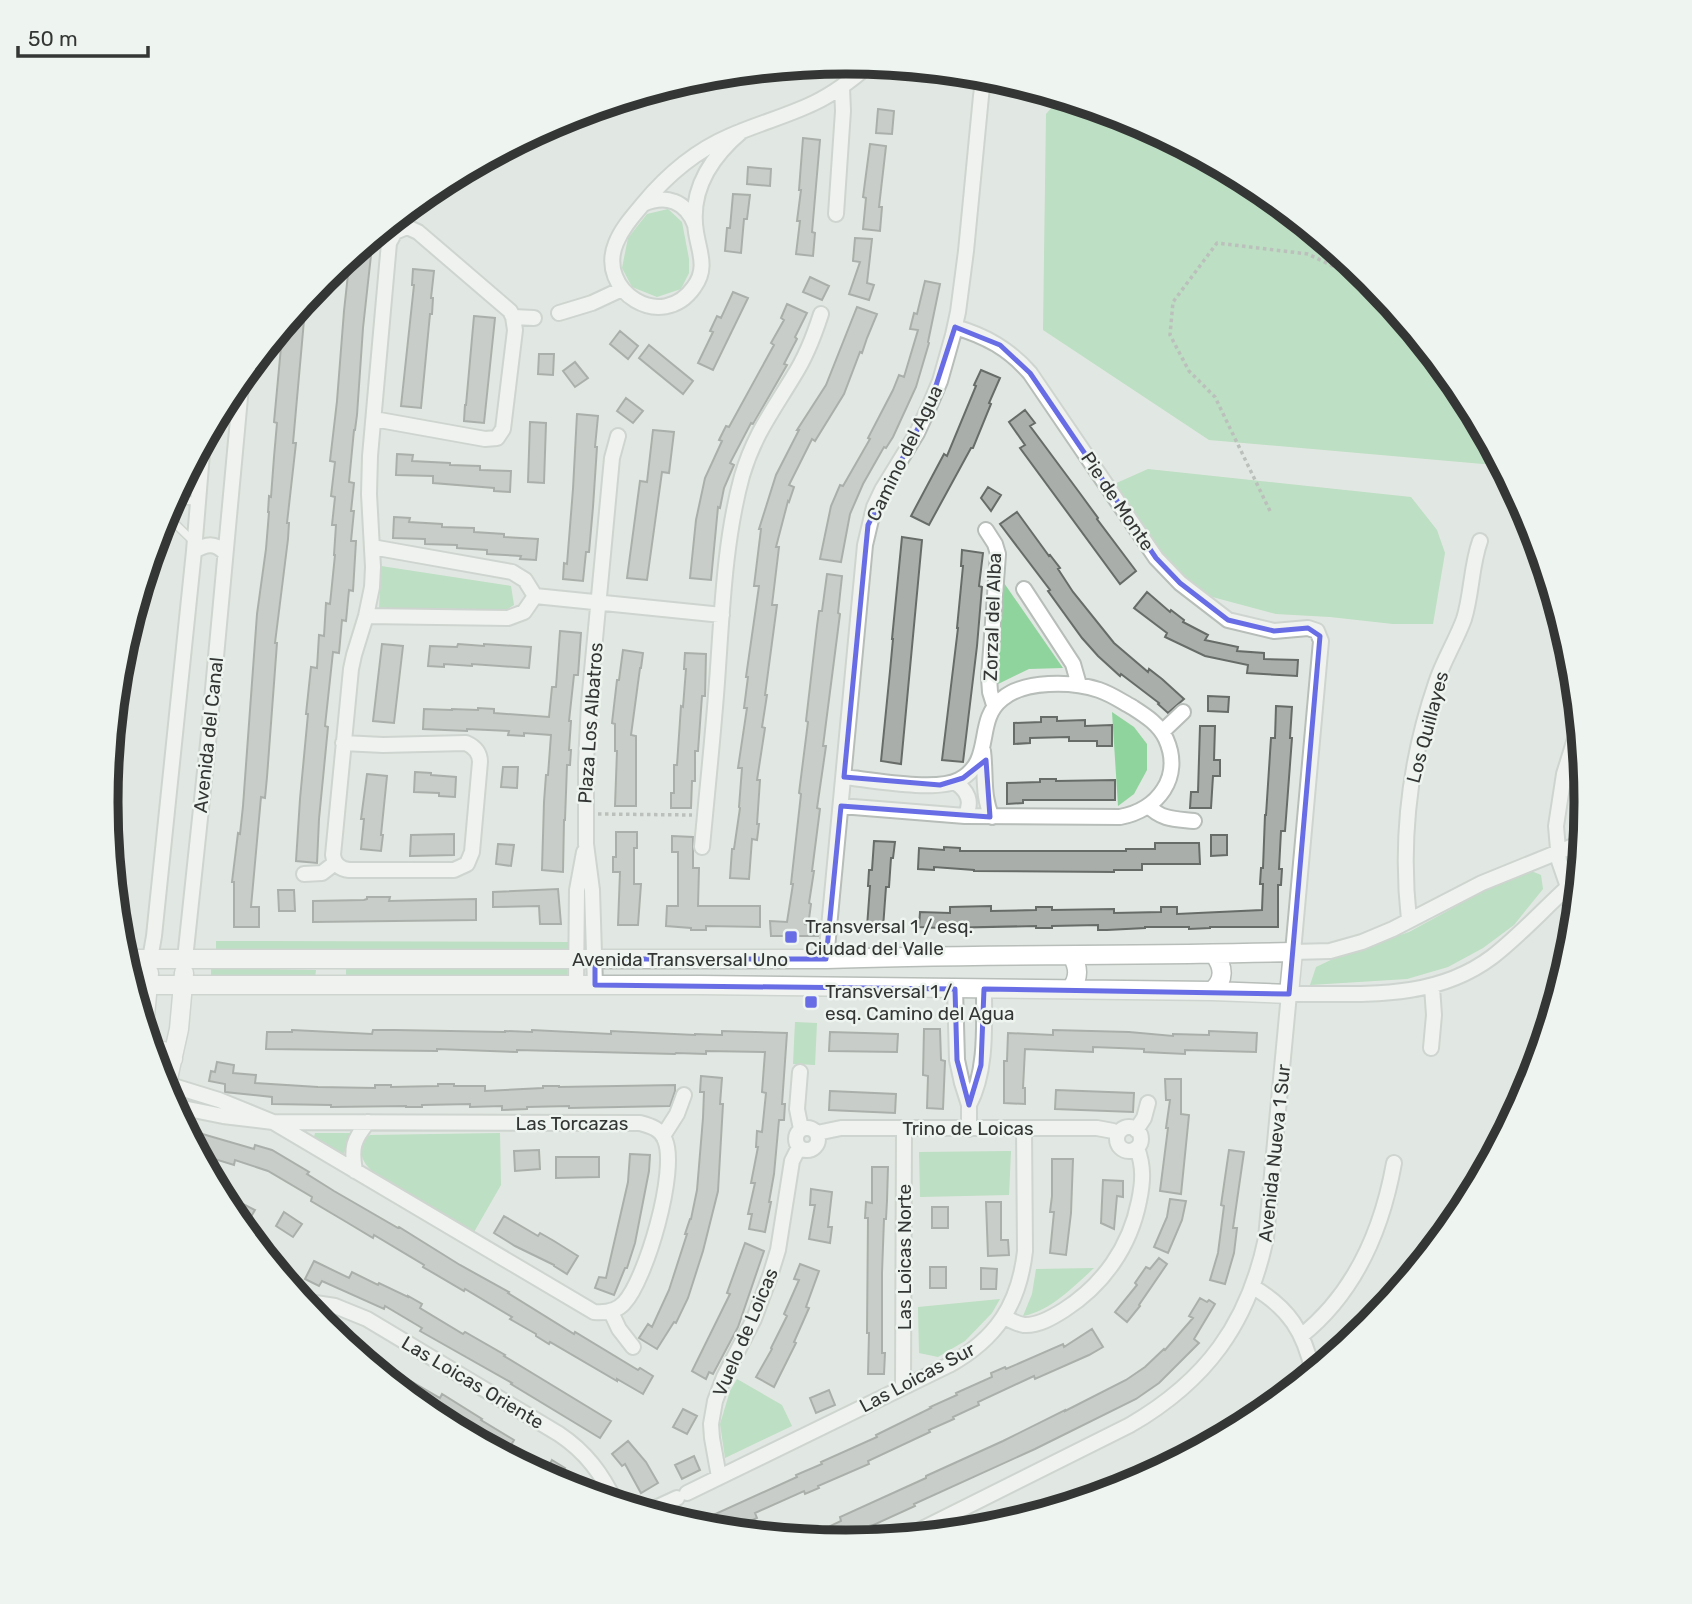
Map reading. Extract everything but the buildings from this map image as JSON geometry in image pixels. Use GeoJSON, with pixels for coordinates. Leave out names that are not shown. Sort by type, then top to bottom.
{"type":"FeatureCollection","features":[{"type":"Feature","properties":{"kind":"street"},"geometry":{"type":"LineString","coordinates":[[643,204],[658,199],[673,200],[691,215],[695,228],[702,267],[697,282],[687,296],[670,306],[653,307],[637,302],[622,289],[613,268],[617,241],[643,204],[659,185],[692,157],[742,131],[830,95],[858,74]]}},
{"type":"Feature","properties":{"kind":"street","name":"Camino del Agua"},"geometry":{"type":"LineString","coordinates":[[826,959],[865,545],[874,507],[917,433],[948,355],[967,251],[982,86]]}},
{"type":"Feature","properties":{"kind":"street"},"geometry":{"type":"LineString","coordinates":[[836,214],[843,111],[842,87]]}},
{"type":"Feature","properties":{"kind":"street"},"geometry":{"type":"LineString","coordinates":[[695,228],[698,192],[706,170],[724,147],[742,131]]}},
{"type":"Feature","properties":{"kind":"street"},"geometry":{"type":"LineString","coordinates":[[343,743],[466,743],[476,749],[480,762],[472,852],[463,867],[454,870],[349,870],[342,869],[335,863],[333,855],[343,743],[352,662],[372,587],[370,456],[389,243],[399,229],[407,227],[418,232],[506,305],[513,317],[514,330],[503,429],[497,438],[485,439],[374,419]]}},
{"type":"Feature","properties":{"kind":"street"},"geometry":{"type":"LineString","coordinates":[[559,313],[592,303],[622,289]]}},
{"type":"Feature","properties":{"kind":"street"},"geometry":{"type":"LineString","coordinates":[[702,847],[722,615],[733,520],[742,476],[768,414],[806,355],[821,314]]}},
{"type":"Feature","properties":{"kind":"street"},"geometry":{"type":"LineString","coordinates":[[513,317],[534,318]]}},
{"type":"Feature","properties":{"kind":"street","name":"Pie de Monte"},"geometry":{"type":"LineString","coordinates":[[955,327],[1000,345],[1030,373],[1156,558],[1180,583],[1228,620],[1274,631],[1308,628]]}},
{"type":"Feature","properties":{"kind":"street","name":"Avenida del Canal"},"geometry":{"type":"LineString","coordinates":[[170,1072],[183,984],[240,397]]}},
{"type":"Feature","properties":{"kind":"street","name":"Plaza Los Albatros"},"geometry":{"type":"LineString","coordinates":[[576,985],[586,959],[592,890],[585,814],[589,703],[612,458],[618,436]]}},
{"type":"Feature","properties":{"kind":"street","name":"Avenida del Canal"},"geometry":{"type":"LineString","coordinates":[[140,984],[150,959],[157,911],[201,465]]}},
{"type":"Feature","properties":{"kind":"street","name":"Zorzal del Alba"},"geometry":{"type":"LineString","coordinates":[[986,530],[998,554],[989,677],[994,705]]}},
{"type":"Feature","properties":{"kind":"street","name":"Los Quillayes"},"geometry":{"type":"LineString","coordinates":[[1409,920],[1405,850],[1414,766],[1437,679],[1467,609],[1480,541]]}},
{"type":"Feature","properties":{"kind":"street"},"geometry":{"type":"LineString","coordinates":[[194,547],[211,545],[225,553]]}},
{"type":"Feature","properties":{"kind":"street"},"geometry":{"type":"LineString","coordinates":[[372,547],[512,572],[525,580],[535,596]]}},
{"type":"Feature","properties":{"kind":"street"},"geometry":{"type":"LineString","coordinates":[[1024,589],[1073,664],[1079,685]]}},
{"type":"Feature","properties":{"kind":"street"},"geometry":{"type":"LineString","coordinates":[[535,596],[722,615]]}},
{"type":"Feature","properties":{"kind":"street"},"geometry":{"type":"LineString","coordinates":[[366,616],[508,618],[524,612],[535,596]]}},
{"type":"Feature","properties":{"kind":"street","name":"Avenida Nueva 1 Sur"},"geometry":{"type":"LineString","coordinates":[[929,1525],[1130,1426],[1156,1409],[1194,1378],[1215,1354],[1235,1325],[1253,1287],[1261,1263],[1269,1218],[1321,641],[1317,631],[1308,628]]}},
{"type":"Feature","properties":{"kind":"street"},"geometry":{"type":"LineString","coordinates":[[841,806],[965,817],[992,817],[1120,817],[1140,812],[1161,794],[1170,775],[1170,753],[1162,732],[1150,719],[1111,694],[1079,685],[1036,685],[1013,691],[994,705],[987,718],[983,750],[985,798],[992,817]]}},
{"type":"Feature","properties":{"kind":"street"},"geometry":{"type":"LineString","coordinates":[[1162,732],[1183,712]]}},
{"type":"Feature","properties":{"kind":"street"},"geometry":{"type":"LineString","coordinates":[[1568,894],[1559,861],[1556,827],[1559,799],[1572,747]]}},
{"type":"Feature","properties":{"kind":"street"},"geometry":{"type":"LineString","coordinates":[[844,777],[933,786],[954,782],[970,772],[983,750]]}},
{"type":"Feature","properties":{"kind":"street"},"geometry":{"type":"LineString","coordinates":[[954,782],[965,790],[969,800],[965,817]]}},
{"type":"Feature","properties":{"kind":"street"},"geometry":{"type":"LineString","coordinates":[[1149,806],[1164,817],[1194,821]]}},
{"type":"Feature","properties":{"kind":"street"},"geometry":{"type":"LineString","coordinates":[[1293,952],[1330,951],[1348,947],[1376,936],[1482,883],[1573,846]]}},
{"type":"Feature","properties":{"kind":"street"},"geometry":{"type":"LineString","coordinates":[[304,874],[322,873],[335,863]]}},
{"type":"Feature","properties":{"kind":"street"},"geometry":{"type":"LineString","coordinates":[[1289,993],[1398,992],[1432,986],[1461,976],[1490,958],[1567,887]]}},
{"type":"Feature","properties":{"kind":"street","name":"Avenida Transversal Uno"},"geometry":{"type":"LineString","coordinates":[[135,959],[826,959],[1293,952]]}},
{"type":"Feature","properties":{"kind":"street"},"geometry":{"type":"LineString","coordinates":[[1212,991],[1222,975],[1222,967],[1214,954]]}},
{"type":"Feature","properties":{"kind":"street"},"geometry":{"type":"LineString","coordinates":[[910,988],[908,970],[911,956]]}},
{"type":"Feature","properties":{"kind":"street"},"geometry":{"type":"LineString","coordinates":[[1071,989],[1078,972],[1072,956]]}},
{"type":"Feature","properties":{"kind":"street"},"geometry":{"type":"LineString","coordinates":[[331,984],[332,959]]}},
{"type":"Feature","properties":{"kind":"street","name":"Plaza Los Albatros"},"geometry":{"type":"LineString","coordinates":[[586,959],[595,985]]}},
{"type":"Feature","properties":{"kind":"street","name":"Avenida Transversal Uno"},"geometry":{"type":"LineString","coordinates":[[141,985],[779,985],[1289,993]]}},
{"type":"Feature","properties":{"kind":"street"},"geometry":{"type":"LineString","coordinates":[[1432,986],[1432,1048]]}},
{"type":"Feature","properties":{"kind":"street"},"geometry":{"type":"LineString","coordinates":[[955,989],[957,1060],[969,1105],[969,1129]]}},
{"type":"Feature","properties":{"kind":"street"},"geometry":{"type":"LineString","coordinates":[[969,1105],[978,1086],[981,1065],[984,989]]}},
{"type":"Feature","properties":{"kind":"street"},"geometry":{"type":"LineString","coordinates":[[162,1051],[173,1059]]}},
{"type":"Feature","properties":{"kind":"street","name":"Vuelo de Loicas"},"geometry":{"type":"LineString","coordinates":[[719,1477],[713,1452],[711,1424],[715,1401],[724,1377],[754,1319],[778,1250],[793,1156],[799,1147],[795,1137],[801,1129],[797,1109],[800,1072]]}},
{"type":"Feature","properties":{"kind":"street","name":"Las Torcazas"},"geometry":{"type":"LineString","coordinates":[[177,1091],[219,1100],[273,1122],[587,1309],[594,1312],[611,1312]]}},
{"type":"Feature","properties":{"kind":"street"},"geometry":{"type":"LineString","coordinates":[[633,1347],[619,1329],[611,1312],[624,1303],[632,1292],[654,1236],[667,1171],[667,1147],[663,1136],[677,1114],[684,1095]]}},
{"type":"Feature","properties":{"kind":"street"},"geometry":{"type":"LineString","coordinates":[[1136,1130],[1149,1103]]}},
{"type":"Feature","properties":{"kind":"street","name":"Las Torcazas"},"geometry":{"type":"LineString","coordinates":[[186,1108],[273,1122],[640,1123],[654,1127],[663,1136]]}},
{"type":"Feature","properties":{"kind":"street"},"geometry":{"type":"LineString","coordinates":[[355,1171],[352,1152],[356,1138],[368,1122]]}},
{"type":"Feature","properties":{"kind":"street"},"geometry":{"type":"LineString","coordinates":[[799,1147],[812,1149],[817,1143],[817,1133],[811,1128],[801,1129]]}},
{"type":"Feature","properties":{"kind":"street","name":"Trino de Loicas"},"geometry":{"type":"LineString","coordinates":[[817,1133],[841,1128],[1097,1128],[1118,1133]]}},
{"type":"Feature","properties":{"kind":"street","name":"Las Loicas Norte"},"geometry":{"type":"LineString","coordinates":[[904,1128],[904,1387]]}},
{"type":"Feature","properties":{"kind":"street"},"geometry":{"type":"LineString","coordinates":[[1125,1128],[1136,1130],[1141,1139],[1137,1149],[1121,1149],[1117,1141],[1118,1133],[1125,1128]]}},
{"type":"Feature","properties":{"kind":"street","name":"Las Loicas Sur"},"geometry":{"type":"LineString","coordinates":[[659,1506],[904,1387],[964,1356],[988,1337],[1012,1303],[1025,1251],[1024,1129]]}},
{"type":"Feature","properties":{"kind":"street"},"geometry":{"type":"LineString","coordinates":[[1004,1317],[1024,1325],[1042,1322],[1074,1304],[1101,1279],[1120,1253],[1135,1218],[1143,1177],[1143,1166],[1137,1149]]}},
{"type":"Feature","properties":{"kind":"street"},"geometry":{"type":"LineString","coordinates":[[1301,1336],[1329,1310],[1363,1259],[1382,1215],[1394,1163]]}},
{"type":"Feature","properties":{"kind":"street"},"geometry":{"type":"LineString","coordinates":[[1253,1287],[1286,1311],[1295,1323],[1310,1363]]}},
{"type":"Feature","properties":{"kind":"street","name":"Las Loicas Oriente"},"geometry":{"type":"LineString","coordinates":[[318,1303],[335,1306],[367,1319],[559,1434],[591,1461],[611,1491]]}},
{"type":"Feature","properties":{"kind":"lane"},"geometry":{"type":"LineString","coordinates":[[183,500],[198,501]]}},
{"type":"Feature","properties":{"kind":"lane"},"geometry":{"type":"LineString","coordinates":[[173,523],[194,547]]}},
{"type":"Feature","properties":{"kind":"path"},"geometry":{"type":"LineString","coordinates":[[1270,511],[1215,397],[1189,371],[1170,335],[1173,302],[1217,243],[1308,254],[1345,272]]}},
{"type":"Feature","properties":{"kind":"path"},"geometry":{"type":"LineString","coordinates":[[585,814],[705,815]]}},
{"type":"Feature","properties":{"kind":"highlighted area"},"geometry":{"type":"Polygon","coordinates":[[[955,327],[1000,345],[1030,373],[1156,558],[1180,583],[1228,620],[1274,631],[1308,628],[1320,636],[1289,994],[984,989],[981,1065],[969,1105],[957,1060],[955,989],[595,985],[595,959],[826,959],[841,806],[990,817],[986,760],[963,778],[940,785],[844,777],[868,525],[929,407],[955,327]]]}},
{"type":"Feature","properties":{"kind":"green space"},"geometry":{"type":"Polygon","coordinates":[[[1055,104],[1125,129],[1210,171],[1289,224],[1326,254],[1394,322],[1452,397],[1490,463],[1209,440],[1043,330],[1046,114],[1055,104]]]}},
{"type":"Feature","properties":{"kind":"green space"},"geometry":{"type":"Polygon","coordinates":[[[668,209],[682,222],[689,273],[681,289],[657,297],[632,287],[622,268],[628,238],[647,214],[668,209]]]}},
{"type":"Feature","properties":{"kind":"green space"},"geometry":{"type":"Polygon","coordinates":[[[1148,469],[1411,497],[1437,530],[1445,553],[1433,624],[1393,624],[1276,614],[1205,595],[1161,554],[1112,485],[1148,469]]]}},
{"type":"Feature","properties":{"kind":"green space"},"geometry":{"type":"Polygon","coordinates":[[[381,566],[511,586],[514,605],[503,612],[486,609],[379,609],[381,566]]]}},
{"type":"Feature","properties":{"kind":"green space"},"geometry":{"type":"Polygon","coordinates":[[[1004,583],[1063,668],[1029,669],[996,685],[1004,583]]]}},
{"type":"Feature","properties":{"kind":"green space"},"geometry":{"type":"Polygon","coordinates":[[[1112,712],[1134,727],[1147,744],[1147,770],[1134,794],[1118,806],[1112,712]]]}},
{"type":"Feature","properties":{"kind":"green space"},"geometry":{"type":"Polygon","coordinates":[[[1529,870],[1541,875],[1543,889],[1514,925],[1483,948],[1448,967],[1407,979],[1310,985],[1316,967],[1339,956],[1409,932],[1529,870]]]}},
{"type":"Feature","properties":{"kind":"green space"},"geometry":{"type":"Polygon","coordinates":[[[216,941],[569,942],[569,950],[216,950],[216,941]]]}},
{"type":"Feature","properties":{"kind":"green space"},"geometry":{"type":"Polygon","coordinates":[[[211,968],[316,970],[315,978],[211,976],[211,968]]]}},
{"type":"Feature","properties":{"kind":"green space"},"geometry":{"type":"Polygon","coordinates":[[[346,969],[567,969],[567,977],[346,977],[346,969]]]}},
{"type":"Feature","properties":{"kind":"green space"},"geometry":{"type":"Polygon","coordinates":[[[795,1022],[817,1023],[815,1065],[793,1064],[795,1022]]]}},
{"type":"Feature","properties":{"kind":"green space"},"geometry":{"type":"Polygon","coordinates":[[[315,1133],[350,1133],[344,1154],[314,1137],[315,1133]]]}},
{"type":"Feature","properties":{"kind":"green space"},"geometry":{"type":"Polygon","coordinates":[[[500,1133],[501,1185],[474,1232],[372,1171],[361,1153],[363,1144],[370,1135],[500,1133]]]}},
{"type":"Feature","properties":{"kind":"green space"},"geometry":{"type":"Polygon","coordinates":[[[1011,1151],[1009,1195],[920,1197],[919,1152],[1011,1151]]]}},
{"type":"Feature","properties":{"kind":"green space"},"geometry":{"type":"Polygon","coordinates":[[[1094,1268],[1052,1303],[1023,1316],[1032,1294],[1036,1269],[1094,1268]]]}},
{"type":"Feature","properties":{"kind":"green space"},"geometry":{"type":"Polygon","coordinates":[[[1000,1299],[992,1313],[965,1341],[938,1357],[919,1353],[918,1307],[1000,1299]]]}},
{"type":"Feature","properties":{"kind":"green space"},"geometry":{"type":"Polygon","coordinates":[[[737,1379],[782,1405],[792,1426],[725,1458],[720,1424],[730,1391],[737,1379]]]}},
{"type":"Feature","properties":{"kind":"place","name":"Transversal 1 / esq. Ciudad del Valle"},"geometry":{"type":"Point","coordinates":[791,937]}},
{"type":"Feature","properties":{"kind":"place","name":"Transversal 1 / esq. Camino del Agua"},"geometry":{"type":"Point","coordinates":[811,1002]}}]}
